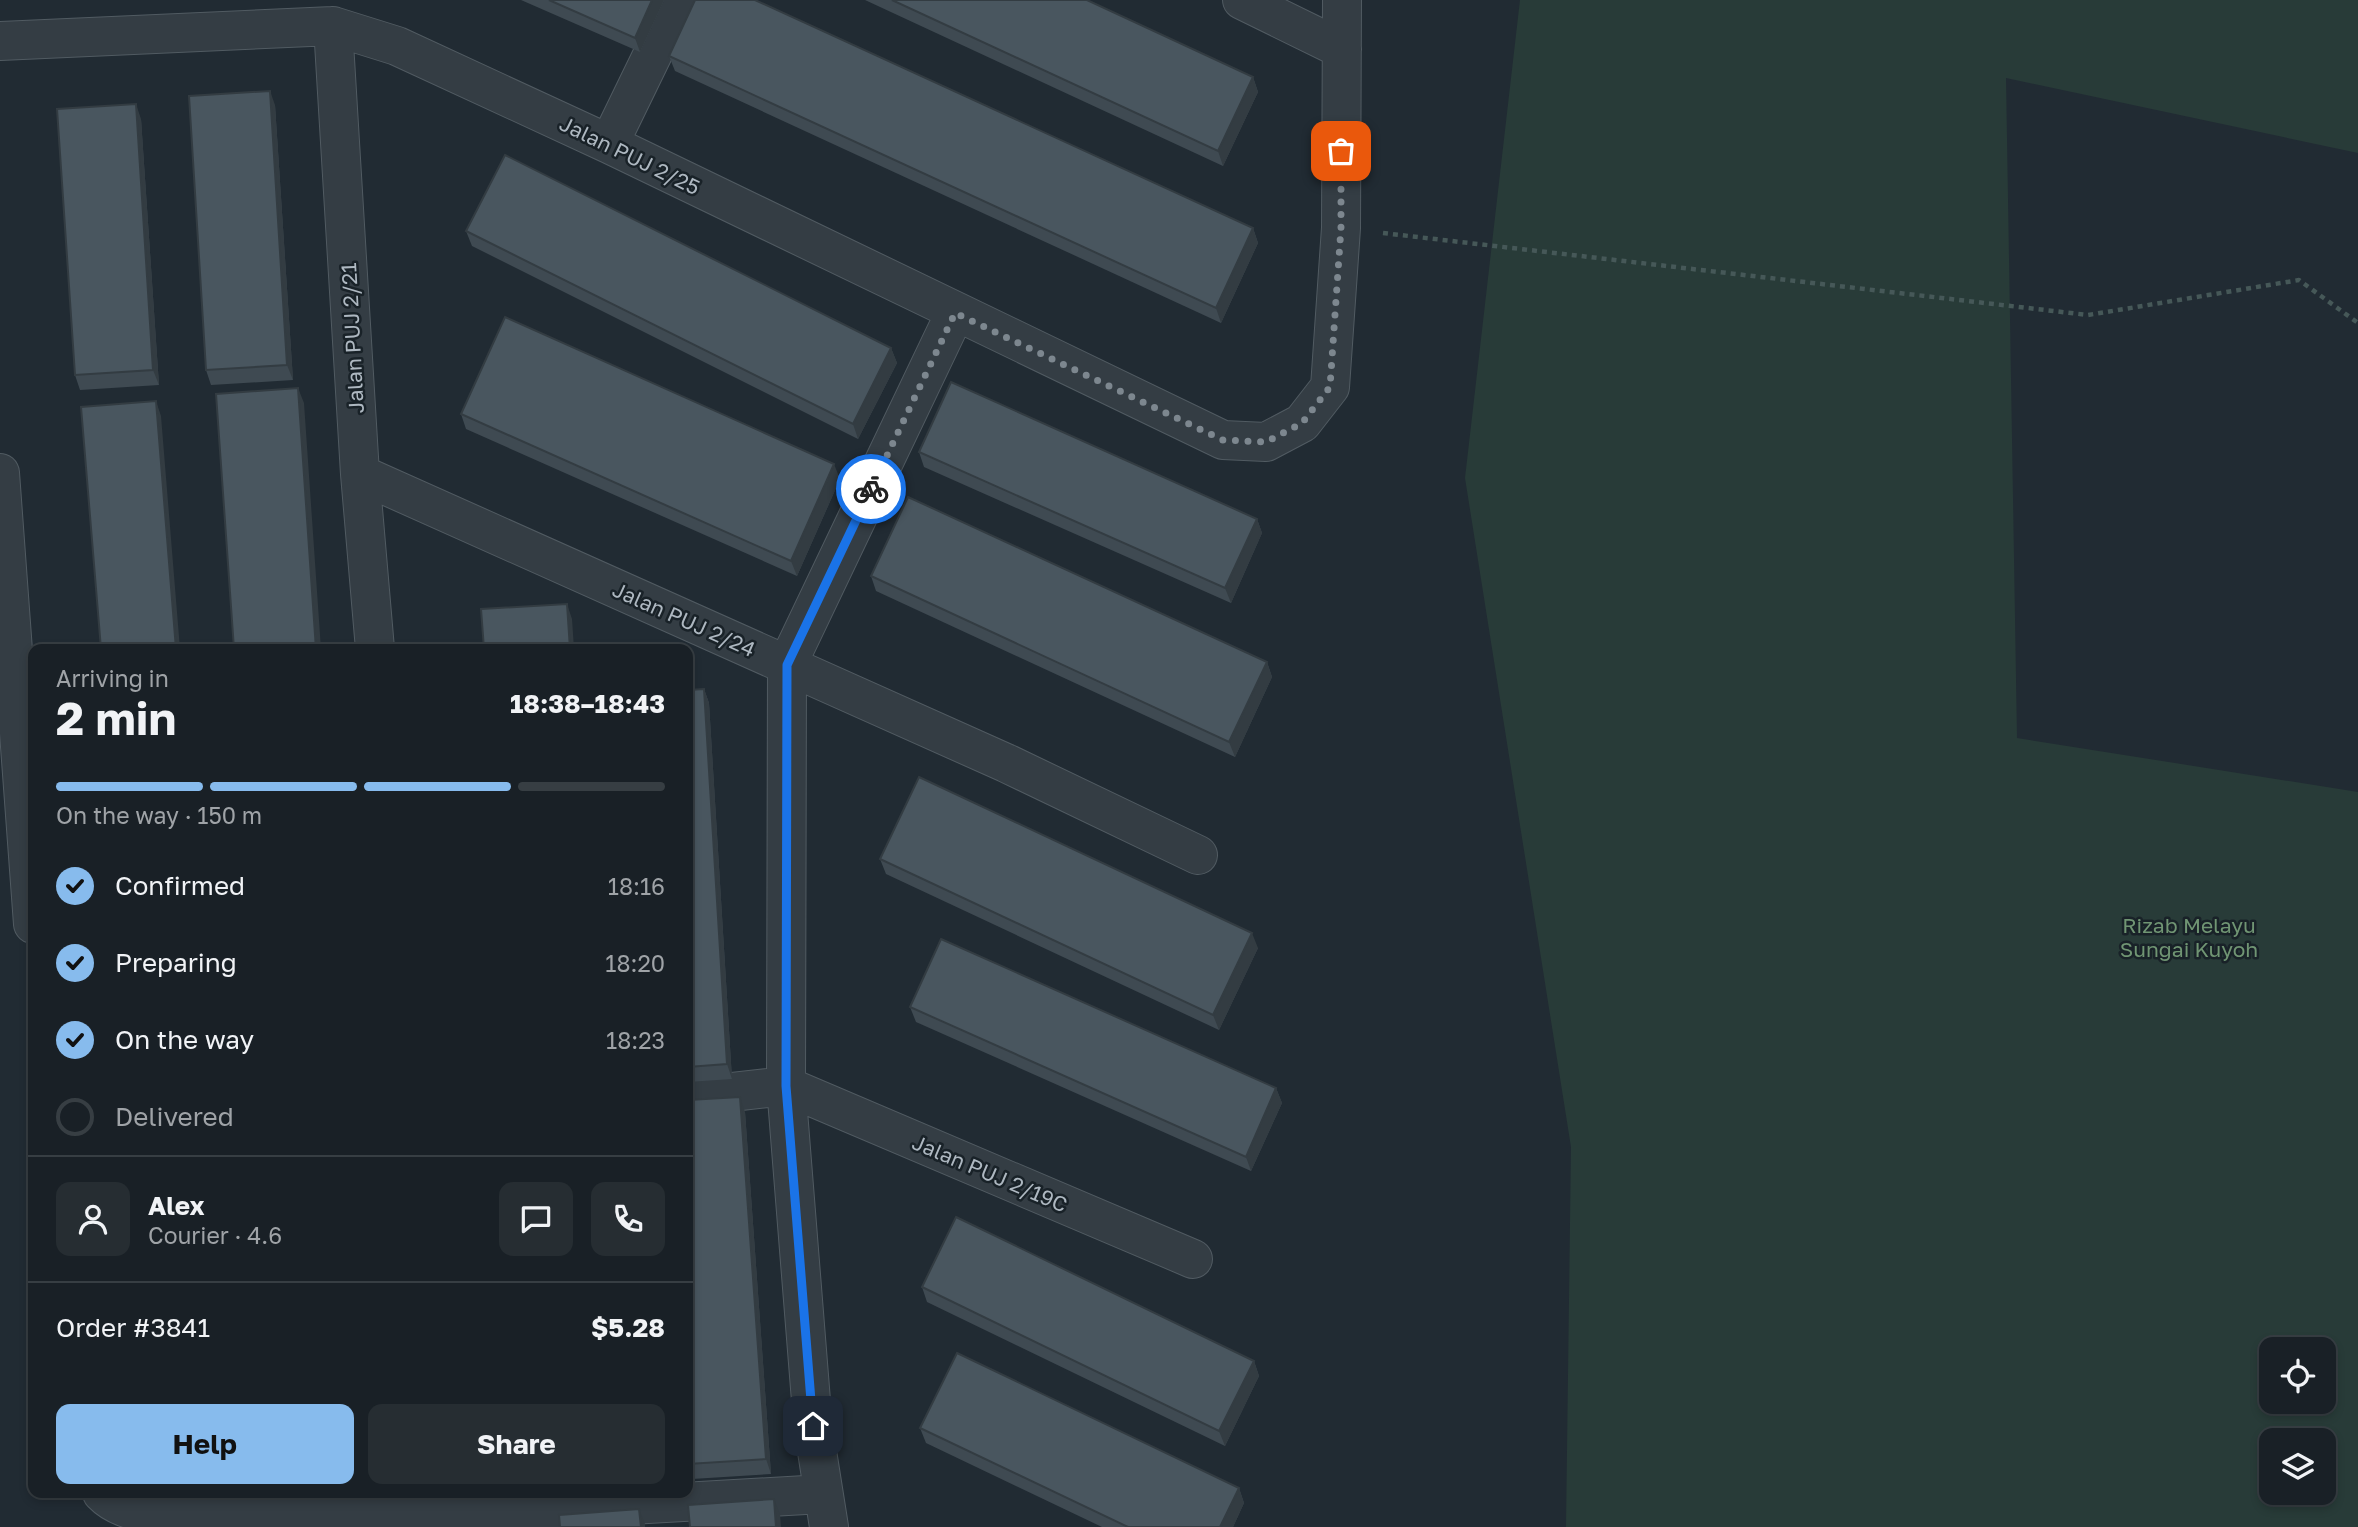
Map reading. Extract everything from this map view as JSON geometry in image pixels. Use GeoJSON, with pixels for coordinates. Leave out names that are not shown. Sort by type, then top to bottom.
{"type":"FeatureCollection","features":[{"type":"Feature","properties":{"kind":"street"},"geometry":{"type":"LineString","coordinates":[[609,144],[679,0]]}},
{"type":"Feature","properties":{"kind":"street"},"geometry":{"type":"LineString","coordinates":[[1242,0],[1342,49]]}},
{"type":"Feature","properties":{"kind":"street"},"geometry":{"type":"LineString","coordinates":[[1341,228],[1342,0]]}},
{"type":"Feature","properties":{"kind":"street","name":"Jalan PUJ 2/25"},"geometry":{"type":"LineString","coordinates":[[0,41],[333,26],[397,46],[609,144],[1223,440],[1266,442],[1302,423],[1330,387],[1341,228]]}},
{"type":"Feature","properties":{"kind":"street","name":"Jalan PUJ 2/21"},"geometry":{"type":"LineString","coordinates":[[333,26],[360,474],[375,644]]}},
{"type":"Feature","properties":{"kind":"street"},"geometry":{"type":"LineString","coordinates":[[108,1498],[141,1513],[179,1517],[454,1512],[826,1511],[813,1426],[786,1086],[787,665],[955,313]]}},
{"type":"Feature","properties":{"kind":"street"},"geometry":{"type":"LineString","coordinates":[[0,473],[27,776],[14,843],[28,903]]}},
{"type":"Feature","properties":{"kind":"street","name":"Jalan PUJ 2/24"},"geometry":{"type":"LineString","coordinates":[[360,474],[1006,763],[1198,855]]}},
{"type":"Feature","properties":{"kind":"street"},"geometry":{"type":"LineString","coordinates":[[693,1096],[786,1086]]}},
{"type":"Feature","properties":{"kind":"street","name":"Jalan PUJ 2/19C"},"geometry":{"type":"LineString","coordinates":[[786,1086],[1193,1259]]}},
{"type":"Feature","properties":{"kind":"path"},"geometry":{"type":"LineString","coordinates":[[1341,228],[2088,315],[2299,280],[2358,323]]}},
{"type":"Feature","properties":{"kind":"green space","name":"Rizab Melayu Sungai Kuyoh"},"geometry":{"type":"Polygon","coordinates":[[[1520,0],[2358,0],[2358,153],[2006,78],[2017,738],[2358,792],[2358,1527],[1566,1527],[1571,1147],[1465,478],[1520,0]]]}},
{"type":"Feature","properties":{"kind":"building"},"geometry":{"type":"Polygon","coordinates":[[[549,0],[652,0],[635,38],[549,0]]]}},
{"type":"Feature","properties":{"kind":"building"},"geometry":{"type":"Polygon","coordinates":[[[695,0],[755,0],[1253,228],[1216,308],[669,56],[695,0]]]}},
{"type":"Feature","properties":{"kind":"building"},"geometry":{"type":"Polygon","coordinates":[[[892,0],[1087,0],[1253,77],[1218,151],[892,0]]]}},
{"type":"Feature","properties":{"kind":"building"},"geometry":{"type":"Polygon","coordinates":[[[270,91],[287,365],[206,370],[189,96],[270,91]]]}},
{"type":"Feature","properties":{"kind":"building"},"geometry":{"type":"Polygon","coordinates":[[[136,104],[153,370],[75,375],[57,109],[136,104]]]}},
{"type":"Feature","properties":{"kind":"building"},"geometry":{"type":"Polygon","coordinates":[[[505,155],[891,348],[853,424],[466,231],[505,155]]]}},
{"type":"Feature","properties":{"kind":"building"},"geometry":{"type":"Polygon","coordinates":[[[505,317],[834,464],[791,561],[461,414],[505,317]]]}},
{"type":"Feature","properties":{"kind":"building"},"geometry":{"type":"Polygon","coordinates":[[[951,382],[1257,519],[1225,588],[919,452],[951,382]]]}},
{"type":"Feature","properties":{"kind":"building"},"geometry":{"type":"Polygon","coordinates":[[[298,388],[316,644],[234,644],[216,394],[298,388]]]}},
{"type":"Feature","properties":{"kind":"building"},"geometry":{"type":"Polygon","coordinates":[[[156,401],[176,644],[101,644],[81,407],[156,401]]]}},
{"type":"Feature","properties":{"kind":"building"},"geometry":{"type":"Polygon","coordinates":[[[908,497],[1267,662],[1229,742],[871,576],[908,497]]]}},
{"type":"Feature","properties":{"kind":"building"},"geometry":{"type":"Polygon","coordinates":[[[567,604],[570,644],[484,644],[481,609],[567,604]]]}},
{"type":"Feature","properties":{"kind":"building"},"geometry":{"type":"Polygon","coordinates":[[[704,689],[727,1064],[693,1067],[693,690],[704,689]]]}},
{"type":"Feature","properties":{"kind":"building"},"geometry":{"type":"Polygon","coordinates":[[[919,777],[1252,933],[1213,1015],[880,859],[919,777]]]}},
{"type":"Feature","properties":{"kind":"building"},"geometry":{"type":"Polygon","coordinates":[[[941,939],[1276,1088],[1246,1157],[910,1007],[941,939]]]}},
{"type":"Feature","properties":{"kind":"building"},"geometry":{"type":"Polygon","coordinates":[[[740,1097],[766,1459],[693,1464],[693,1100],[740,1097]]]}},
{"type":"Feature","properties":{"kind":"building"},"geometry":{"type":"Polygon","coordinates":[[[956,1217],[1254,1361],[1219,1431],[922,1287],[956,1217]]]}},
{"type":"Feature","properties":{"kind":"building"},"geometry":{"type":"Polygon","coordinates":[[[957,1353],[1239,1488],[1220,1527],[1128,1527],[920,1428],[957,1353]]]}},
{"type":"Feature","properties":{"kind":"building"},"geometry":{"type":"Polygon","coordinates":[[[774,1499],[776,1527],[690,1527],[688,1505],[774,1499]]]}},
{"type":"Feature","properties":{"kind":"building"},"geometry":{"type":"Polygon","coordinates":[[[639,1509],[641,1527],[560,1527],[559,1515],[639,1509]]]}},
{"type":"Feature","properties":{"kind":"way so far"},"geometry":{"type":"LineString","coordinates":[[871,489],[955,313],[1223,440],[1266,442],[1302,423],[1330,387],[1341,228],[1341,151]]}},
{"type":"Feature","properties":{"kind":"route"},"geometry":{"type":"LineString","coordinates":[[813,1426],[786,1086],[787,665],[871,489]]}}]}
